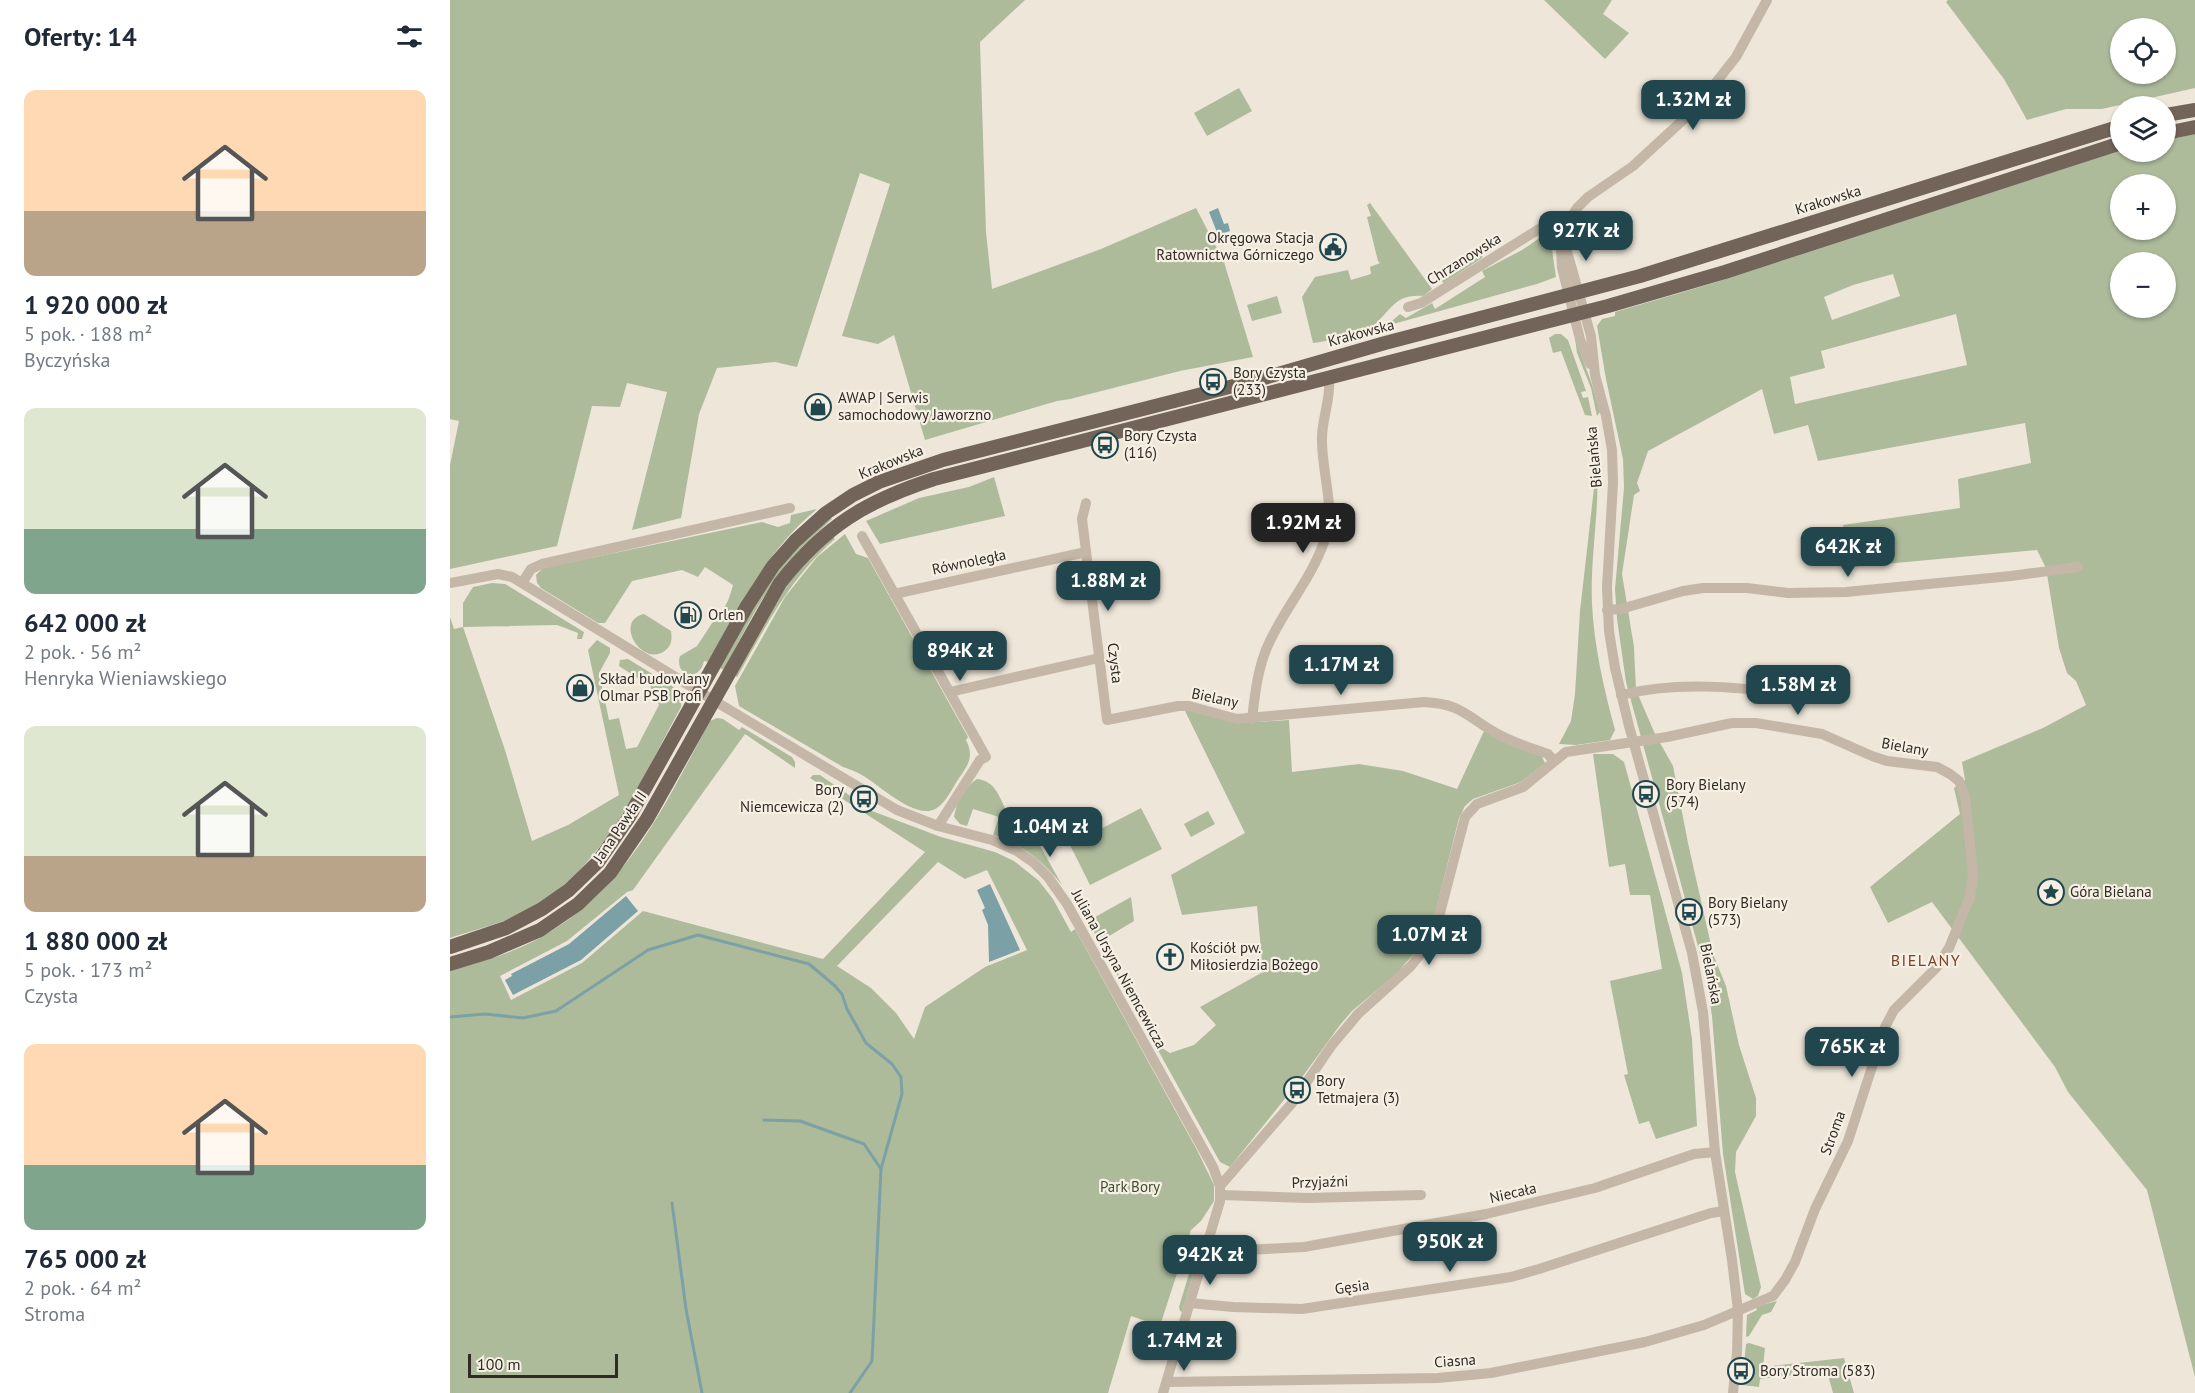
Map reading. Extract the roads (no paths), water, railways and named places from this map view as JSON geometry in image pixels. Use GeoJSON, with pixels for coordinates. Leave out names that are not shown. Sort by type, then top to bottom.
{"type":"FeatureCollection","features":[{"type":"Feature","properties":{"kind":"main road"},"geometry":{"type":"LineString","coordinates":[[2176,114],[2195,110]]}},
{"type":"Feature","properties":{"kind":"main road"},"geometry":{"type":"LineString","coordinates":[[2176,130],[2195,127]]}},
{"type":"Feature","properties":{"kind":"main road","name":"Krakowska"},"geometry":{"type":"LineString","coordinates":[[699,692],[761,583],[786,549],[826,513],[853,495],[879,482],[943,460],[1257,380],[1385,343],[1575,294],[1697,259],[2110,129]]}},
{"type":"Feature","properties":{"kind":"main road","name":"Krakowska"},"geometry":{"type":"LineString","coordinates":[[713,700],[780,583],[816,542],[839,523],[890,495],[934,479],[1580,314],[1725,272],[2110,147]]}},
{"type":"Feature","properties":{"kind":"main road","name":"Jana Pawła II"},"geometry":{"type":"LineString","coordinates":[[450,947],[494,933],[524,920],[560,897],[585,875],[626,823],[699,692]]}},
{"type":"Feature","properties":{"kind":"main road","name":"Jana Pawła II"},"geometry":{"type":"LineString","coordinates":[[450,964],[489,952],[531,935],[562,916],[595,889],[635,839],[713,700]]}},
{"type":"Feature","properties":{"kind":"street"},"geometry":{"type":"LineString","coordinates":[[1575,294],[1564,241],[1567,225],[1582,202],[1633,166],[1695,109],[1736,57],[1767,0]]}},
{"type":"Feature","properties":{"kind":"street","name":"Chrzanowska"},"geometry":{"type":"LineString","coordinates":[[1408,307],[1421,303],[1547,224],[1556,222],[1567,225]]}},
{"type":"Feature","properties":{"kind":"street","name":"Bielańska"},"geometry":{"type":"LineString","coordinates":[[1575,294],[1580,314],[1583,346],[1595,375],[1612,450],[1613,483],[1609,538],[1608,610],[1612,649],[1621,695],[1696,971],[1706,1032],[1713,1135],[1738,1311],[1738,1341],[1733,1393]]}},
{"type":"Feature","properties":{"kind":"street"},"geometry":{"type":"LineString","coordinates":[[1252,718],[1254,696],[1264,654],[1325,542],[1329,513],[1322,437],[1330,391],[1329,379]]}},
{"type":"Feature","properties":{"kind":"street","name":"Czysta"},"geometry":{"type":"LineString","coordinates":[[1086,503],[1082,519],[1107,720]]}},
{"type":"Feature","properties":{"kind":"street"},"geometry":{"type":"LineString","coordinates":[[522,583],[531,569],[537,565],[790,508]]}},
{"type":"Feature","properties":{"kind":"street"},"geometry":{"type":"LineString","coordinates":[[862,536],[986,757],[980,760],[938,826]]}},
{"type":"Feature","properties":{"kind":"street","name":"Równoległa"},"geometry":{"type":"LineString","coordinates":[[894,594],[1086,552]]}},
{"type":"Feature","properties":{"kind":"street"},"geometry":{"type":"LineString","coordinates":[[1608,610],[1621,609],[1683,591],[1703,588],[1747,588],[1788,593],[1846,592],[2078,567]]}},
{"type":"Feature","properties":{"kind":"street"},"geometry":{"type":"LineString","coordinates":[[450,584],[496,574],[509,575],[699,692]]}},
{"type":"Feature","properties":{"kind":"street"},"geometry":{"type":"LineString","coordinates":[[950,692],[1099,658]]}},
{"type":"Feature","properties":{"kind":"street"},"geometry":{"type":"LineString","coordinates":[[1621,695],[1640,690],[1730,687],[1792,694]]}},
{"type":"Feature","properties":{"kind":"street","name":"Juliana Ursyna Niemcewicza"},"geometry":{"type":"LineString","coordinates":[[699,692],[897,810],[938,826],[992,840],[1006,846],[1028,859],[1048,877],[1081,928],[1213,1167],[1221,1190]]}},
{"type":"Feature","properties":{"kind":"street","name":"Bielany"},"geometry":{"type":"LineString","coordinates":[[1107,720],[1178,706],[1189,706],[1225,717],[1252,718],[1414,703],[1437,703],[1467,713],[1496,734],[1548,754],[1553,760],[1573,749],[1634,742],[1732,723],[1756,723],[1822,734],[1887,761],[1937,767],[1959,780]]}},
{"type":"Feature","properties":{"kind":"street"},"geometry":{"type":"LineString","coordinates":[[1163,1393],[1221,1190],[1293,1102],[1332,1046],[1358,1014],[1405,972],[1422,952],[1439,917],[1465,817],[1471,809],[1484,800],[1523,787],[1553,760]]}},
{"type":"Feature","properties":{"kind":"street","name":"Stroma"},"geometry":{"type":"LineString","coordinates":[[1738,1311],[1773,1296],[1785,1280],[1795,1262],[1815,1209],[1848,1142],[1885,1027],[1894,1010],[1937,967],[1949,948],[1970,897],[1973,874],[1965,796],[1959,780]]}},
{"type":"Feature","properties":{"kind":"street","name":"Niecała"},"geometry":{"type":"LineString","coordinates":[[1205,1250],[1304,1246],[1486,1214],[1595,1188],[1694,1154],[1715,1152]]}},
{"type":"Feature","properties":{"kind":"street","name":"Przyjaźni"},"geometry":{"type":"LineString","coordinates":[[1221,1190],[1307,1198],[1420,1195]]}},
{"type":"Feature","properties":{"kind":"street","name":"Gęsia"},"geometry":{"type":"LineString","coordinates":[[1190,1303],[1302,1309],[1511,1277],[1711,1213],[1724,1211]]}},
{"type":"Feature","properties":{"kind":"street","name":"Ciasna"},"geometry":{"type":"LineString","coordinates":[[1167,1382],[1427,1378],[1491,1373],[1645,1342],[1704,1325],[1738,1311]]}},
{"type":"Feature","properties":{"kind":"water"},"geometry":{"type":"Polygon","coordinates":[[[1218,208],[1224,224],[1228,223],[1230,231],[1218,235],[1209,212],[1218,208]]]}},
{"type":"Feature","properties":{"kind":"water"},"geometry":{"type":"Polygon","coordinates":[[[990,884],[1020,950],[989,962],[988,925],[982,910],[985,908],[977,890],[990,884]]]}},
{"type":"Feature","properties":{"kind":"water"},"geometry":{"type":"Polygon","coordinates":[[[626,896],[638,911],[581,960],[513,995],[505,980],[512,976],[511,974],[569,944],[626,896]]]}},
{"type":"Feature","properties":{"kind":"waterway"},"geometry":{"type":"LineString","coordinates":[[450,1017],[485,1014],[523,1018],[556,1011],[648,950],[698,935],[809,964],[834,985],[842,994],[847,1009],[866,1043],[892,1064],[901,1077],[902,1094],[881,1169],[872,1361],[850,1393]]}},
{"type":"Feature","properties":{"kind":"waterway"},"geometry":{"type":"LineString","coordinates":[[764,1120],[800,1121],[864,1144],[881,1169]]}},
{"type":"Feature","properties":{"kind":"waterway"},"geometry":{"type":"LineString","coordinates":[[672,1203],[686,1309],[702,1393]]}},
{"type":"Feature","properties":{"kind":"place","name":"Okręgowa Stacja Ratownictwa Górniczego"},"geometry":{"type":"Point","coordinates":[1333,247]}},
{"type":"Feature","properties":{"kind":"place","name":"Bory Czysta (233)"},"geometry":{"type":"Point","coordinates":[1213,382]}},
{"type":"Feature","properties":{"kind":"place","name":"AWAP | Serwis samochodowy Jaworzno"},"geometry":{"type":"Point","coordinates":[818,407]}},
{"type":"Feature","properties":{"kind":"place","name":"Bory Czysta (116)"},"geometry":{"type":"Point","coordinates":[1105,445]}},
{"type":"Feature","properties":{"kind":"place","name":"Orlen"},"geometry":{"type":"Point","coordinates":[688,615]}},
{"type":"Feature","properties":{"kind":"place","name":"Skład budowlany Olmar PSB Profi"},"geometry":{"type":"Point","coordinates":[580,688]}},
{"type":"Feature","properties":{"kind":"place","name":"Bory Bielany (574)"},"geometry":{"type":"Point","coordinates":[1646,794]}},
{"type":"Feature","properties":{"kind":"place","name":"Bory Niemcewicza (2)"},"geometry":{"type":"Point","coordinates":[864,799]}},
{"type":"Feature","properties":{"kind":"place","name":"Góra Bielana"},"geometry":{"type":"Point","coordinates":[2051,892]}},
{"type":"Feature","properties":{"kind":"place","name":"Bory Bielany (573)"},"geometry":{"type":"Point","coordinates":[1689,912]}},
{"type":"Feature","properties":{"kind":"place","name":"Kościół pw. Miłosierdzia Bożego"},"geometry":{"type":"Point","coordinates":[1170,957]}},
{"type":"Feature","properties":{"kind":"place","name":"Bory Tetmajera (3)"},"geometry":{"type":"Point","coordinates":[1297,1090]}},
{"type":"Feature","properties":{"kind":"place","name":"Bory Stroma (583)"},"geometry":{"type":"Point","coordinates":[1741,1371]}},
{"type":"Feature","properties":{"kind":"district","name":"BIELANY"},"geometry":{"type":"Point","coordinates":[1926,960]}},
{"type":"Feature","properties":{"kind":"park label","name":"Park Bory"},"geometry":{"type":"Point","coordinates":[1130,1187]}}]}
